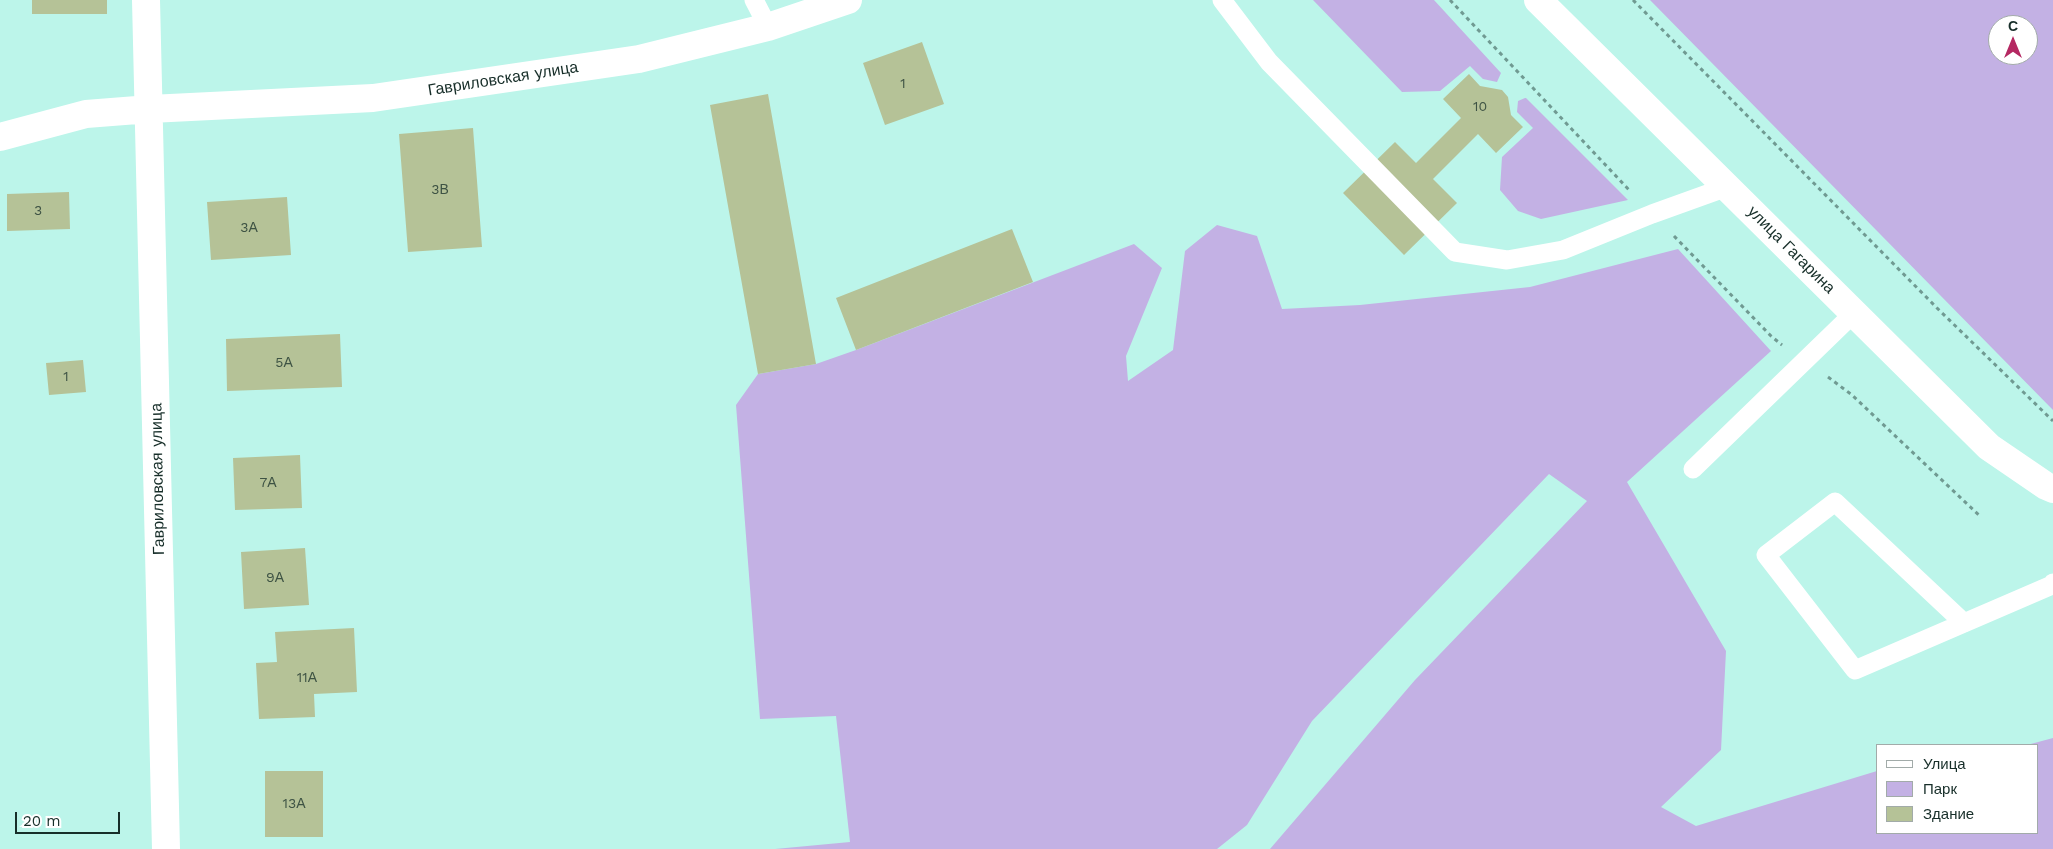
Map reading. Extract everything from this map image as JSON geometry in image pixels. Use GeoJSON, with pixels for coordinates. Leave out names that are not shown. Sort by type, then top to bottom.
{"type":"FeatureCollection","features":[{"type":"Feature","properties":{"kind":"street","name":"Гавриловская улица"},"geometry":{"type":"LineString","coordinates":[[146,0],[166,849]]}},
{"type":"Feature","properties":{"kind":"street","name":"Гавриловская улица"},"geometry":{"type":"LineString","coordinates":[[0,137],[86,114],[374,98],[639,59],[768,27],[848,0]]}},
{"type":"Feature","properties":{"kind":"street","name":"улица Гагарина"},"geometry":{"type":"LineString","coordinates":[[1538,0],[1988,447],[2053,489]]}},
{"type":"Feature","properties":{"kind":"lane"},"geometry":{"type":"LineString","coordinates":[[754,0],[768,27]]}},
{"type":"Feature","properties":{"kind":"lane"},"geometry":{"type":"LineString","coordinates":[[1222,0],[1269,62],[1455,252],[1507,260],[1563,250],[1726,187]]}},
{"type":"Feature","properties":{"kind":"lane"},"geometry":{"type":"LineString","coordinates":[[1694,470],[1854,313]]}},
{"type":"Feature","properties":{"kind":"lane"},"geometry":{"type":"LineString","coordinates":[[1964,623],[1835,502],[1766,555],[1854,670],[1964,623],[2053,583]]}},
{"type":"Feature","properties":{"kind":"path"},"geometry":{"type":"LineString","coordinates":[[1450,0],[1652,214],[1771,336],[1852,395],[1981,517]]}},
{"type":"Feature","properties":{"kind":"path"},"geometry":{"type":"LineString","coordinates":[[1633,0],[1938,309],[2053,421]]}},
{"type":"Feature","properties":{"kind":"green space"},"geometry":{"type":"Polygon","coordinates":[[[1313,0],[1434,0],[1501,73],[1497,82],[1483,79],[1470,66],[1440,91],[1402,92],[1313,0]]]}},
{"type":"Feature","properties":{"kind":"green space"},"geometry":{"type":"Polygon","coordinates":[[[1650,0],[2053,0],[2053,410],[1650,0]]]}},
{"type":"Feature","properties":{"kind":"green space"},"geometry":{"type":"Polygon","coordinates":[[[1526,98],[1628,200],[1541,219],[1518,211],[1500,190],[1502,157],[1533,128],[1517,112],[1518,101],[1526,98]]]}},
{"type":"Feature","properties":{"kind":"green space"},"geometry":{"type":"Polygon","coordinates":[[[1217,225],[1257,236],[1282,309],[1360,305],[1530,287],[1678,249],[1771,351],[1627,482],[1726,651],[1721,750],[1661,807],[1696,826],[1876,771],[1876,834],[2038,834],[2038,744],[2031,744],[2053,738],[2053,849],[1270,849],[1415,680],[1587,501],[1549,474],[1312,721],[1247,825],[1217,849],[775,849],[850,842],[836,716],[760,719],[736,405],[758,374],[816,364],[1134,244],[1162,268],[1126,356],[1128,381],[1173,350],[1185,251],[1217,225]]]}},
{"type":"Feature","properties":{"kind":"building"},"geometry":{"type":"Polygon","coordinates":[[[32,0],[107,0],[107,14],[32,14],[32,0]]]}},
{"type":"Feature","properties":{"kind":"building"},"geometry":{"type":"Polygon","coordinates":[[[922,42],[944,104],[885,125],[863,63],[922,42]]]}},
{"type":"Feature","properties":{"kind":"building"},"geometry":{"type":"Polygon","coordinates":[[[1469,74],[1480,86],[1502,90],[1508,97],[1511,115],[1523,127],[1496,153],[1478,134],[1433,179],[1457,203],[1404,255],[1343,193],[1395,142],[1416,163],[1461,118],[1443,99],[1469,74]]]}},
{"type":"Feature","properties":{"kind":"building"},"geometry":{"type":"Polygon","coordinates":[[[768,94],[816,364],[758,374],[710,105],[768,94]]]}},
{"type":"Feature","properties":{"kind":"building"},"geometry":{"type":"Polygon","coordinates":[[[473,128],[482,247],[408,252],[399,134],[473,128]]]}},
{"type":"Feature","properties":{"kind":"building"},"geometry":{"type":"Polygon","coordinates":[[[69,192],[70,229],[7,231],[7,194],[69,192]]]}},
{"type":"Feature","properties":{"kind":"building"},"geometry":{"type":"Polygon","coordinates":[[[287,197],[291,255],[211,260],[207,202],[287,197]]]}},
{"type":"Feature","properties":{"kind":"building"},"geometry":{"type":"Polygon","coordinates":[[[1012,229],[1033,282],[856,350],[836,298],[1012,229]]]}},
{"type":"Feature","properties":{"kind":"building"},"geometry":{"type":"Polygon","coordinates":[[[340,334],[342,387],[227,391],[226,339],[340,334]]]}},
{"type":"Feature","properties":{"kind":"building"},"geometry":{"type":"Polygon","coordinates":[[[83,360],[86,392],[49,395],[46,363],[83,360]]]}},
{"type":"Feature","properties":{"kind":"building"},"geometry":{"type":"Polygon","coordinates":[[[300,455],[302,508],[235,510],[233,458],[300,455]]]}},
{"type":"Feature","properties":{"kind":"building"},"geometry":{"type":"Polygon","coordinates":[[[305,548],[309,605],[244,609],[241,552],[305,548]]]}},
{"type":"Feature","properties":{"kind":"building"},"geometry":{"type":"Polygon","coordinates":[[[354,628],[357,692],[314,694],[315,717],[259,719],[256,663],[277,662],[275,632],[354,628]]]}},
{"type":"Feature","properties":{"kind":"building"},"geometry":{"type":"Polygon","coordinates":[[[265,771],[323,771],[323,837],[265,837],[265,771]]]}}]}
